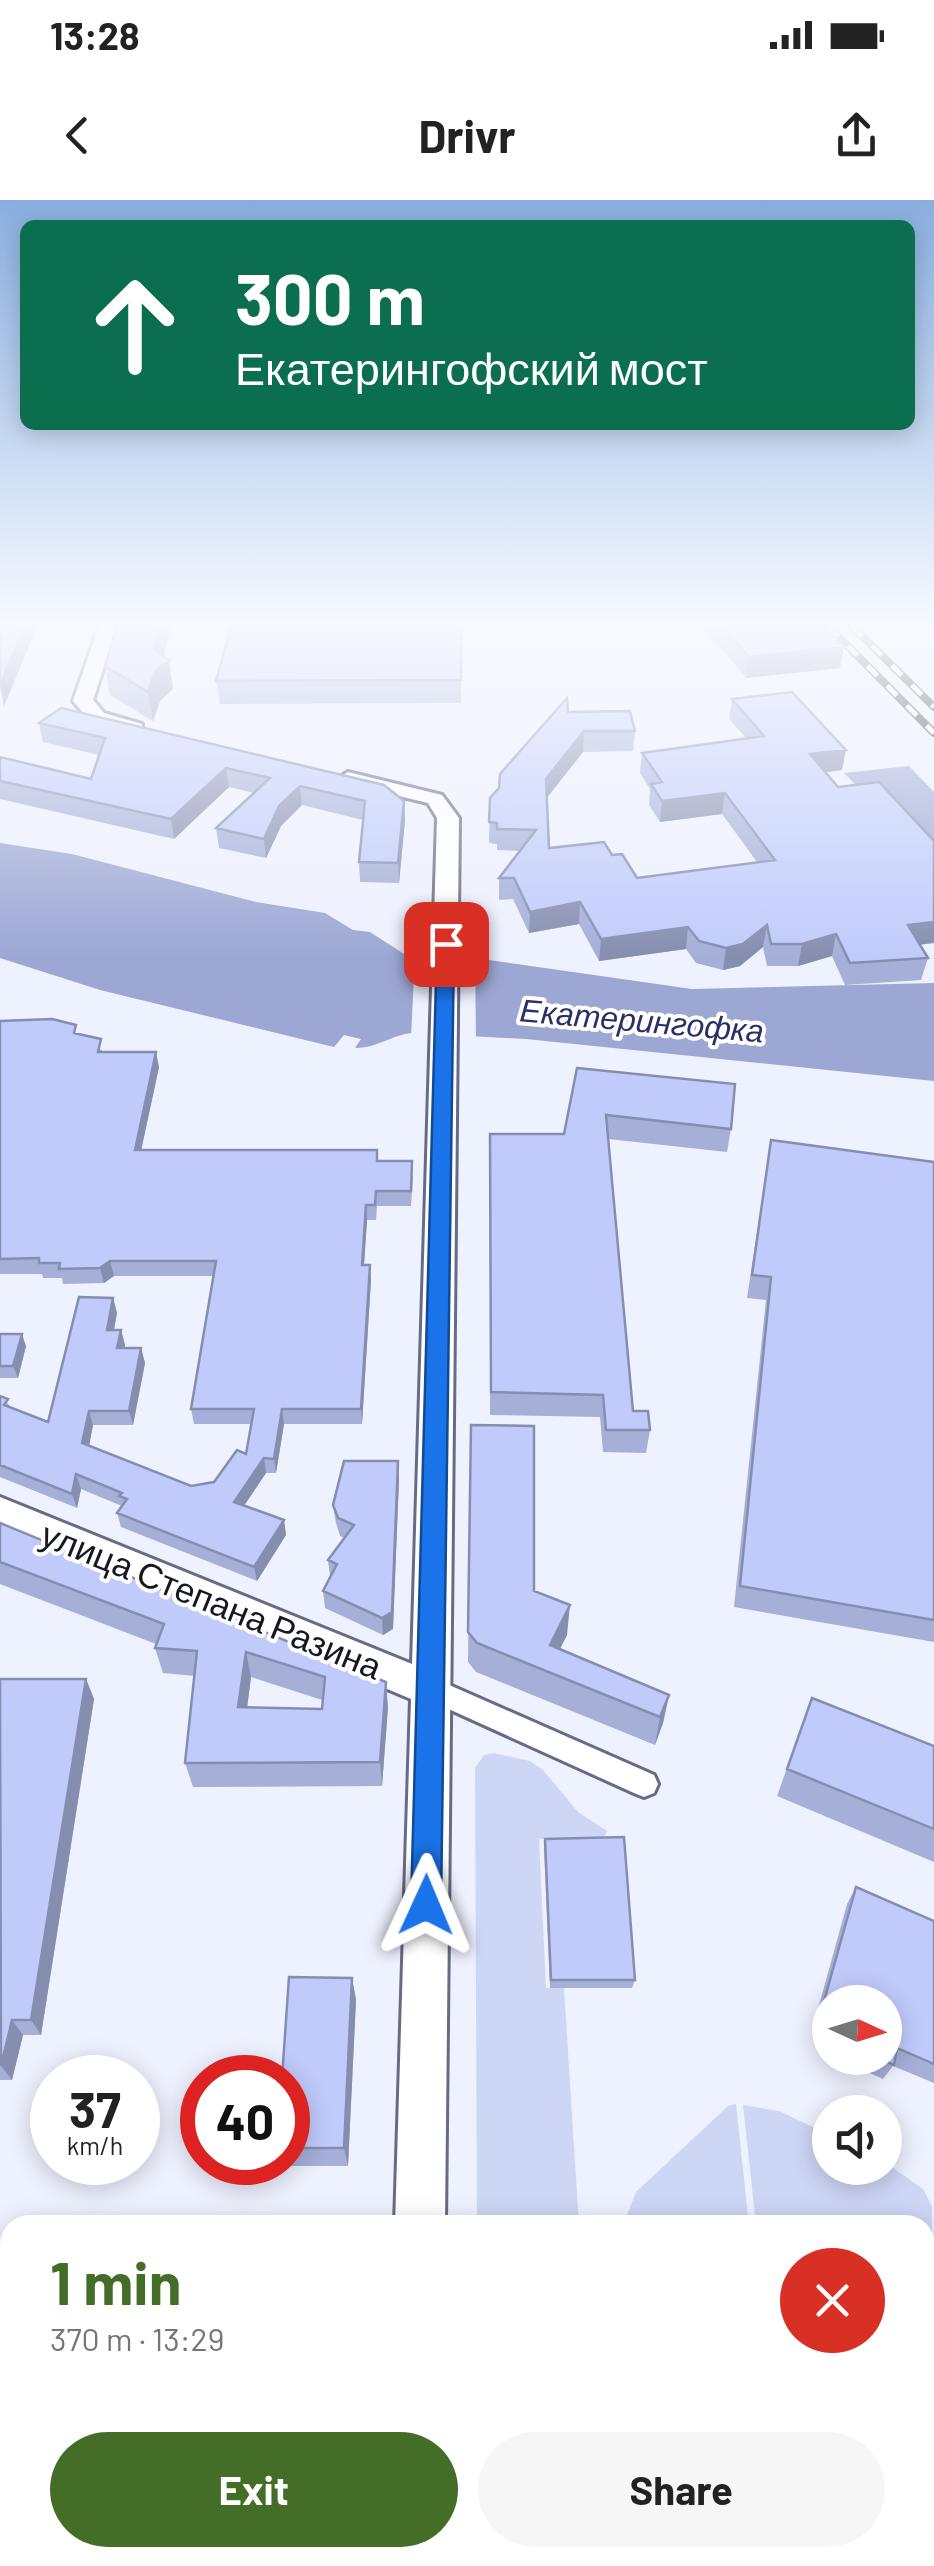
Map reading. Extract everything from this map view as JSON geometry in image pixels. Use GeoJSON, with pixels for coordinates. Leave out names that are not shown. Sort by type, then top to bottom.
{"type":"FeatureCollection","features":[{"type":"Feature","properties":{"kind":"street"},"geometry":{"type":"LineString","coordinates":[[332,774],[442,805],[448,828],[420,2215]]}},
{"type":"Feature","properties":{"kind":"street","name":"улица Степана Разина"},"geometry":{"type":"LineString","coordinates":[[0,1511],[431,1689],[644,1784]]}},
{"type":"Feature","properties":{"kind":"shaded area"},"geometry":{"type":"Polygon","coordinates":[[[493,1753],[530,1761],[543,1770],[578,1812],[607,1831],[604,1838],[539,1839],[546,1988],[564,1988],[578,2215],[477,2215],[475,1768],[484,1755],[493,1753]]]}},
{"type":"Feature","properties":{"kind":"shaded area"},"geometry":{"type":"Polygon","coordinates":[[[736,2104],[748,2215],[627,2215],[636,2192],[728,2106],[736,2104]]]}},
{"type":"Feature","properties":{"kind":"shaded area"},"geometry":{"type":"Polygon","coordinates":[[[743,2105],[779,2111],[812,2127],[812,2185],[902,2185],[902,2174],[923,2189],[932,2215],[755,2215],[743,2105]]]}},
{"type":"Feature","properties":{"kind":"water"},"geometry":{"type":"Polygon","coordinates":[[[909,766],[934,792],[934,864],[844,773],[909,766]]]}},
{"type":"Feature","properties":{"kind":"water","name":"Екатерингофка"},"geometry":{"type":"Polygon","coordinates":[[[0,843],[72,854],[256,902],[325,913],[353,930],[370,932],[415,961],[482,959],[692,989],[934,983],[934,1081],[526,1039],[412,1033],[355,1048],[361,1039],[344,1035],[334,1047],[100,990],[0,958],[0,843]]]}},
{"type":"Feature","properties":{"kind":"pier"},"geometry":{"type":"Polygon","coordinates":[[[415,954],[475,956],[476,1042],[411,1038],[415,954]]]}},
{"type":"Feature","properties":{"kind":"building"},"geometry":{"type":"Polygon","coordinates":[[[98,736],[180,736],[384,785],[404,801],[398,863],[359,862],[365,801],[300,786],[279,806],[264,839],[216,828],[270,778],[226,768],[171,819],[0,781],[0,757],[91,779],[105,738],[98,736]]]}},
{"type":"Feature","properties":{"kind":"building"},"geometry":{"type":"Polygon","coordinates":[[[533,736],[580,736],[546,779],[549,848],[604,842],[612,855],[622,854],[637,878],[775,860],[725,793],[662,801],[651,784],[662,782],[642,753],[761,736],[833,736],[846,750],[810,754],[838,787],[879,782],[934,841],[934,922],[908,925],[928,958],[850,963],[836,934],[802,944],[771,944],[767,925],[743,944],[726,948],[699,941],[688,927],[601,939],[580,902],[530,912],[514,878],[499,878],[536,830],[497,829],[497,823],[489,822],[490,798],[499,788],[500,774],[533,736]]]}},
{"type":"Feature","properties":{"kind":"building"},"geometry":{"type":"Polygon","coordinates":[[[52,1019],[76,1025],[74,1033],[101,1039],[98,1052],[156,1052],[135,1150],[377,1150],[377,1161],[412,1161],[411,1191],[376,1191],[375,1205],[366,1205],[362,1265],[370,1265],[361,1409],[282,1409],[274,1459],[264,1458],[234,1502],[284,1520],[254,1567],[117,1513],[127,1499],[119,1496],[122,1493],[76,1474],[72,1494],[0,1465],[0,1396],[8,1399],[4,1405],[48,1422],[79,1297],[113,1298],[107,1330],[121,1330],[117,1348],[141,1348],[129,1411],[89,1411],[82,1443],[191,1486],[214,1482],[237,1450],[246,1454],[254,1409],[191,1409],[216,1261],[110,1261],[100,1268],[59,1269],[60,1263],[39,1263],[39,1258],[0,1259],[0,1021],[52,1019]]]}},
{"type":"Feature","properties":{"kind":"building"},"geometry":{"type":"Polygon","coordinates":[[[577,1068],[735,1084],[731,1129],[606,1115],[633,1411],[648,1411],[650,1430],[606,1430],[603,1395],[491,1392],[490,1134],[564,1134],[577,1068]]]}},
{"type":"Feature","properties":{"kind":"building"},"geometry":{"type":"Polygon","coordinates":[[[771,1140],[934,1162],[934,1620],[740,1586],[771,1277],[752,1275],[771,1140]]]}},
{"type":"Feature","properties":{"kind":"building"},"geometry":{"type":"Polygon","coordinates":[[[0,1334],[22,1334],[13,1366],[0,1366],[0,1334]]]}},
{"type":"Feature","properties":{"kind":"building"},"geometry":{"type":"Polygon","coordinates":[[[471,1425],[534,1426],[534,1591],[570,1605],[550,1645],[669,1695],[660,1717],[477,1643],[468,1632],[471,1425]]]}},
{"type":"Feature","properties":{"kind":"building"},"geometry":{"type":"Polygon","coordinates":[[[344,1461],[398,1461],[392,1612],[382,1618],[323,1591],[337,1564],[328,1560],[354,1525],[338,1518],[333,1505],[344,1461]]]}},
{"type":"Feature","properties":{"kind":"building"},"geometry":{"type":"Polygon","coordinates":[[[0,1523],[386,1682],[380,1762],[185,1763],[197,1651],[155,1648],[164,1624],[0,1562],[0,1523]],[[246,1652],[238,1707],[322,1709],[325,1677],[246,1652]]]}},
{"type":"Feature","properties":{"kind":"building"},"geometry":{"type":"Polygon","coordinates":[[[0,1679],[86,1679],[31,2020],[12,2020],[1,2066],[0,1679]]]}},
{"type":"Feature","properties":{"kind":"building"},"geometry":{"type":"Polygon","coordinates":[[[812,1698],[934,1746],[934,1829],[787,1769],[812,1698]]]}},
{"type":"Feature","properties":{"kind":"building"},"geometry":{"type":"Polygon","coordinates":[[[624,1837],[635,1980],[551,1980],[545,1839],[624,1837]]]}},
{"type":"Feature","properties":{"kind":"building"},"geometry":{"type":"Polygon","coordinates":[[[856,1887],[934,1921],[934,2064],[902,2050],[902,1985],[829,1985],[856,1887]]]}},
{"type":"Feature","properties":{"kind":"building"},"geometry":{"type":"Polygon","coordinates":[[[289,1977],[352,1978],[344,2148],[310,2148],[310,2055],[284,2055],[289,1977]]]}},
{"type":"Feature","properties":{"kind":"route"},"geometry":{"type":"LineString","coordinates":[[426,1905],[446,944]]}}]}
